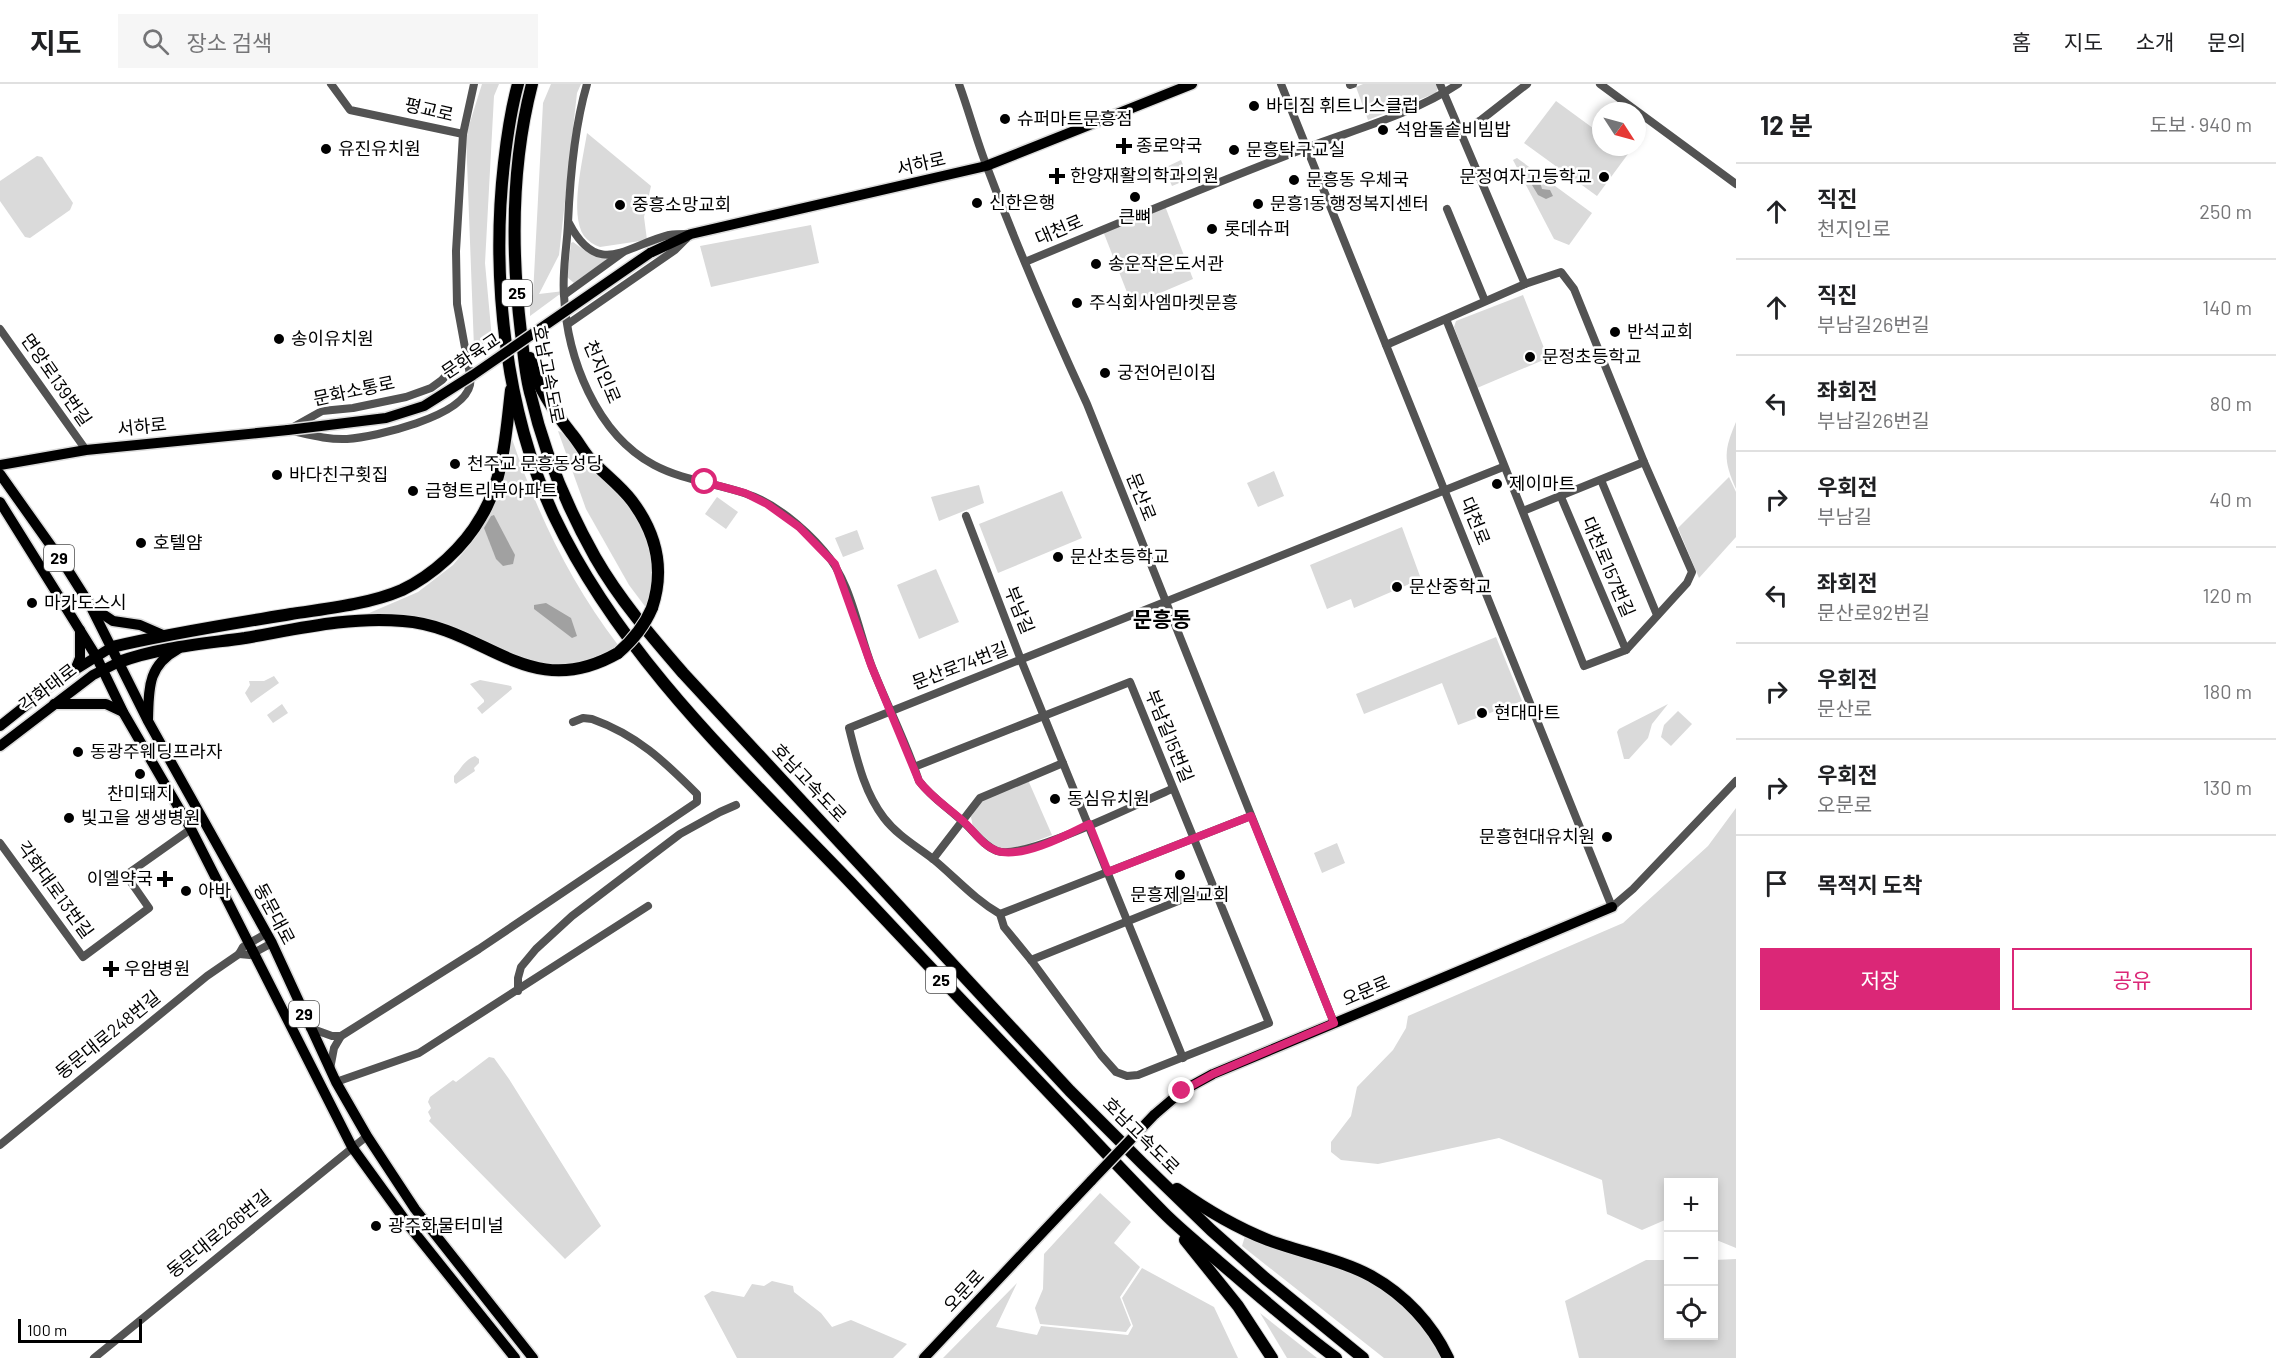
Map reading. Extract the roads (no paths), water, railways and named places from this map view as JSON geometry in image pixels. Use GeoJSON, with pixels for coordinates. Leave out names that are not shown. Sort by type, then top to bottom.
{"type":"FeatureCollection","features":[{"type":"Feature","properties":{"kind":"highway","name":"호남고속도로"},"geometry":{"type":"LineString","coordinates":[[518,84],[507,138],[501,194],[500,264],[505,334],[530,454],[553,513],[576,559],[624,632],[675,696],[757,788],[849,881],[1166,1215],[1336,1358]]}},
{"type":"Feature","properties":{"kind":"highway","name":"호남고속도로"},"geometry":{"type":"LineString","coordinates":[[532,84],[520,141],[514,221],[517,296],[524,357],[530,394],[544,443],[566,497],[595,557],[644,627],[722,717],[1070,1090],[1210,1230],[1364,1358]]}},
{"type":"Feature","properties":{"kind":"highway"},"geometry":{"type":"LineString","coordinates":[[119,662],[181,647],[360,620],[405,621],[438,627],[506,659],[532,668],[573,671],[588,668],[618,653],[633,640],[645,624],[657,593],[658,557],[646,522],[632,500],[589,458],[556,414],[542,390],[530,357],[523,313],[521,234],[531,117],[527,102]]}},
{"type":"Feature","properties":{"kind":"highway"},"geometry":{"type":"LineString","coordinates":[[112,647],[163,634],[351,604],[401,590],[430,573],[455,551],[481,517],[496,484],[513,376]]}},
{"type":"Feature","properties":{"kind":"highway"},"geometry":{"type":"LineString","coordinates":[[1142,1163],[1198,1204],[1226,1220],[1268,1240],[1370,1276],[1399,1295],[1420,1314],[1440,1341],[1448,1358]]}},
{"type":"Feature","properties":{"kind":"highway"},"geometry":{"type":"LineString","coordinates":[[1166,1215],[1238,1306],[1272,1358]]}},
{"type":"Feature","properties":{"kind":"main road","name":"서하로"},"geometry":{"type":"LineString","coordinates":[[650,253],[691,234],[986,166],[1192,84]]}},
{"type":"Feature","properties":{"kind":"main road","name":"문화육교"},"geometry":{"type":"LineString","coordinates":[[288,430],[386,418],[424,406],[650,253]]}},
{"type":"Feature","properties":{"kind":"main road","name":"서하로"},"geometry":{"type":"LineString","coordinates":[[0,465],[86,450],[288,430]]}},
{"type":"Feature","properties":{"kind":"main road","name":"동문대로"},"geometry":{"type":"LineString","coordinates":[[0,474],[90,605],[148,721],[269,938],[336,1082],[367,1136],[415,1209],[533,1358]]}},
{"type":"Feature","properties":{"kind":"main road","name":"동문대로"},"geometry":{"type":"LineString","coordinates":[[0,502],[96,656],[123,712],[191,829],[352,1147],[410,1227],[515,1358]]}},
{"type":"Feature","properties":{"kind":"main road"},"geometry":{"type":"LineString","coordinates":[[90,605],[113,621],[140,625],[163,634]]}},
{"type":"Feature","properties":{"kind":"main road"},"geometry":{"type":"LineString","coordinates":[[75,670],[80,658],[80,630]]}},
{"type":"Feature","properties":{"kind":"main road","name":"각화대로"},"geometry":{"type":"LineString","coordinates":[[0,726],[75,670],[112,647]]}},
{"type":"Feature","properties":{"kind":"main road"},"geometry":{"type":"LineString","coordinates":[[148,721],[150,684],[154,673],[160,662],[181,647]]}},
{"type":"Feature","properties":{"kind":"main road","name":"각화대로"},"geometry":{"type":"LineString","coordinates":[[0,746],[93,675],[119,662]]}},
{"type":"Feature","properties":{"kind":"main road"},"geometry":{"type":"LineString","coordinates":[[54,704],[106,704],[123,712]]}},
{"type":"Feature","properties":{"kind":"main road","name":"오문로"},"geometry":{"type":"LineString","coordinates":[[924,1358],[1154,1115],[1182,1091],[1195,1083],[1334,1023],[1612,907]]}},
{"type":"Feature","properties":{"kind":"main road"},"geometry":{"type":"LineString","coordinates":[[474,1308],[488,1314],[504,1333],[510,1329]]}},
{"type":"Feature","properties":{"kind":"street","name":"평교로"},"geometry":{"type":"LineString","coordinates":[[331,84],[350,110],[463,134]]}},
{"type":"Feature","properties":{"kind":"street","name":"문화소통로"},"geometry":{"type":"LineString","coordinates":[[288,430],[333,439],[348,439],[417,424],[452,405],[462,398],[469,388],[471,382],[457,304],[456,269],[463,134],[474,84]]}},
{"type":"Feature","properties":{"kind":"street","name":"천지인로"},"geometry":{"type":"LineString","coordinates":[[587,84],[577,134],[568,222],[564,295],[568,324],[580,369],[594,402],[606,422],[631,448],[652,464],[676,475],[756,497],[799,527],[824,551],[839,571],[871,665],[919,781],[928,793],[963,821],[990,847],[997,851],[1011,853],[1053,840],[1089,824]]}},
{"type":"Feature","properties":{"kind":"street","name":"문산로"},"geometry":{"type":"LineString","coordinates":[[958,84],[970,112],[986,166],[1087,404],[1334,1023]]}},
{"type":"Feature","properties":{"kind":"street","name":"대천로"},"geometry":{"type":"LineString","coordinates":[[1281,84],[1612,907]]}},
{"type":"Feature","properties":{"kind":"street"},"geometry":{"type":"LineString","coordinates":[[1307,148],[1406,110],[1442,88],[1458,84]]}},
{"type":"Feature","properties":{"kind":"street"},"geometry":{"type":"LineString","coordinates":[[1460,132],[1481,120],[1527,84]]}},
{"type":"Feature","properties":{"kind":"street"},"geometry":{"type":"LineString","coordinates":[[1600,84],[1736,184]]}},
{"type":"Feature","properties":{"kind":"street"},"geometry":{"type":"LineString","coordinates":[[1442,88],[1525,284]]}},
{"type":"Feature","properties":{"kind":"street","name":"대천로"},"geometry":{"type":"LineString","coordinates":[[1026,262],[1307,148]]}},
{"type":"Feature","properties":{"kind":"street"},"geometry":{"type":"LineString","coordinates":[[1447,209],[1485,301]]}},
{"type":"Feature","properties":{"kind":"street"},"geometry":{"type":"LineString","coordinates":[[568,222],[583,246],[604,255],[622,253]]}},
{"type":"Feature","properties":{"kind":"street"},"geometry":{"type":"LineString","coordinates":[[564,295],[622,253],[670,234],[691,234]]}},
{"type":"Feature","properties":{"kind":"street"},"geometry":{"type":"LineString","coordinates":[[568,324],[675,250],[691,234]]}},
{"type":"Feature","properties":{"kind":"street","name":"대천로157번길"},"geometry":{"type":"LineString","coordinates":[[1386,345],[1525,284],[1561,272],[1574,289],[1644,462],[1692,572],[1686,583],[1626,650],[1584,666],[1523,511]]}},
{"type":"Feature","properties":{"kind":"street"},"geometry":{"type":"LineString","coordinates":[[1446,319],[1503,467],[1523,511],[1644,462]]}},
{"type":"Feature","properties":{"kind":"street","name":"면앙로139번길"},"geometry":{"type":"LineString","coordinates":[[0,329],[86,450]]}},
{"type":"Feature","properties":{"kind":"street","name":"문화소통로"},"geometry":{"type":"LineString","coordinates":[[288,430],[322,411],[353,408],[406,397],[431,388],[442,380],[466,353]]}},
{"type":"Feature","properties":{"kind":"street","name":"문산로74번길"},"geometry":{"type":"LineString","coordinates":[[1269,1023],[1138,1075],[1127,1076],[1116,1072],[1004,927],[1000,914],[971,894],[933,859],[898,832],[878,808],[860,772],[849,728],[1503,467]]}},
{"type":"Feature","properties":{"kind":"street","name":"대천로157번길"},"geometry":{"type":"LineString","coordinates":[[1601,480],[1657,615]]}},
{"type":"Feature","properties":{"kind":"street","name":"대천로157번길"},"geometry":{"type":"LineString","coordinates":[[1561,497],[1626,650]]}},
{"type":"Feature","properties":{"kind":"street","name":"부남길"},"geometry":{"type":"LineString","coordinates":[[966,516],[1021,660],[1183,1058]]}},
{"type":"Feature","properties":{"kind":"street","name":"부남길15번길"},"geometry":{"type":"LineString","coordinates":[[1045,715],[1130,682],[1269,1023]]}},
{"type":"Feature","properties":{"kind":"street"},"geometry":{"type":"LineString","coordinates":[[915,767],[1045,715]]}},
{"type":"Feature","properties":{"kind":"street"},"geometry":{"type":"LineString","coordinates":[[330,1068],[334,1048],[341,1036],[487,944],[697,802],[697,794],[664,760],[644,745],[592,718],[583,718],[573,722]]}},
{"type":"Feature","properties":{"kind":"street"},"geometry":{"type":"LineString","coordinates":[[933,859],[980,798],[1063,763]]}},
{"type":"Feature","properties":{"kind":"street","name":"오문로"},"geometry":{"type":"LineString","coordinates":[[1612,907],[1633,889],[1736,781]]}},
{"type":"Feature","properties":{"kind":"street"},"geometry":{"type":"LineString","coordinates":[[1089,824],[1172,789]]}},
{"type":"Feature","properties":{"kind":"street"},"geometry":{"type":"LineString","coordinates":[[518,991],[521,967],[536,949],[572,916],[680,834],[736,805]]}},
{"type":"Feature","properties":{"kind":"street"},"geometry":{"type":"LineString","coordinates":[[1000,914],[1251,816]]}},
{"type":"Feature","properties":{"kind":"street","name":"각화대로13번길"},"geometry":{"type":"LineString","coordinates":[[0,843],[83,957],[149,909],[126,876],[191,829]]}},
{"type":"Feature","properties":{"kind":"street"},"geometry":{"type":"LineString","coordinates":[[1031,960],[1213,887]]}},
{"type":"Feature","properties":{"kind":"street"},"geometry":{"type":"LineString","coordinates":[[336,1082],[418,1053],[648,906]]}},
{"type":"Feature","properties":{"kind":"street","name":"동문대로248번길"},"geometry":{"type":"LineString","coordinates":[[0,1145],[207,976],[239,954],[243,947],[252,947],[269,938]]}},
{"type":"Feature","properties":{"kind":"street"},"geometry":{"type":"LineString","coordinates":[[310,1028],[332,1036],[341,1036]]}},
{"type":"Feature","properties":{"kind":"street","name":"동문대로266번길"},"geometry":{"type":"LineString","coordinates":[[93,1358],[367,1136]]}},
{"type":"Feature","properties":{"kind":"place","name":"바디짐 휘트니스클럽"},"geometry":{"type":"Point","coordinates":[1254,106]}},
{"type":"Feature","properties":{"kind":"place","name":"슈퍼마트문흥점"},"geometry":{"type":"Point","coordinates":[1005,119]}},
{"type":"Feature","properties":{"kind":"place","name":"석암돌솥비빔밥"},"geometry":{"type":"Point","coordinates":[1383,130]}},
{"type":"Feature","properties":{"kind":"place","name":"종로약국"},"geometry":{"type":"Point","coordinates":[1124,146]}},
{"type":"Feature","properties":{"kind":"place","name":"유진유치원"},"geometry":{"type":"Point","coordinates":[326,149]}},
{"type":"Feature","properties":{"kind":"place","name":"문흥탁구교실"},"geometry":{"type":"Point","coordinates":[1234,150]}},
{"type":"Feature","properties":{"kind":"place","name":"한양재활의학과의원"},"geometry":{"type":"Point","coordinates":[1057,176]}},
{"type":"Feature","properties":{"kind":"place","name":"문정여자고등학교"},"geometry":{"type":"Point","coordinates":[1604,177]}},
{"type":"Feature","properties":{"kind":"place","name":"문흥동 우체국"},"geometry":{"type":"Point","coordinates":[1294,180]}},
{"type":"Feature","properties":{"kind":"place","name":"큰뼈"},"geometry":{"type":"Point","coordinates":[1135,197]}},
{"type":"Feature","properties":{"kind":"place","name":"신한은행"},"geometry":{"type":"Point","coordinates":[977,203]}},
{"type":"Feature","properties":{"kind":"place","name":"문흥1동 행정복지센터"},"geometry":{"type":"Point","coordinates":[1258,204]}},
{"type":"Feature","properties":{"kind":"place","name":"중흥소망교회"},"geometry":{"type":"Point","coordinates":[620,205]}},
{"type":"Feature","properties":{"kind":"place","name":"롯데슈퍼"},"geometry":{"type":"Point","coordinates":[1212,229]}},
{"type":"Feature","properties":{"kind":"place","name":"송운작은도서관"},"geometry":{"type":"Point","coordinates":[1096,264]}},
{"type":"Feature","properties":{"kind":"place","name":"주식회사엠마켓문흥"},"geometry":{"type":"Point","coordinates":[1077,303]}},
{"type":"Feature","properties":{"kind":"place","name":"반석교회"},"geometry":{"type":"Point","coordinates":[1615,332]}},
{"type":"Feature","properties":{"kind":"place","name":"송이유치원"},"geometry":{"type":"Point","coordinates":[279,339]}},
{"type":"Feature","properties":{"kind":"place","name":"문정초등학교"},"geometry":{"type":"Point","coordinates":[1530,357]}},
{"type":"Feature","properties":{"kind":"place","name":"궁전어린이집"},"geometry":{"type":"Point","coordinates":[1105,373]}},
{"type":"Feature","properties":{"kind":"place","name":"천주교 문흥동성당"},"geometry":{"type":"Point","coordinates":[455,464]}},
{"type":"Feature","properties":{"kind":"place","name":"바다친구횟집"},"geometry":{"type":"Point","coordinates":[277,475]}},
{"type":"Feature","properties":{"kind":"place","name":"제이마트"},"geometry":{"type":"Point","coordinates":[1497,484]}},
{"type":"Feature","properties":{"kind":"place","name":"금형트리뷰아파트"},"geometry":{"type":"Point","coordinates":[413,491]}},
{"type":"Feature","properties":{"kind":"place","name":"호텔얌"},"geometry":{"type":"Point","coordinates":[141,543]}},
{"type":"Feature","properties":{"kind":"place","name":"문산초등학교"},"geometry":{"type":"Point","coordinates":[1058,557]}},
{"type":"Feature","properties":{"kind":"place","name":"문산중학교"},"geometry":{"type":"Point","coordinates":[1397,587]}},
{"type":"Feature","properties":{"kind":"place","name":"마카도스시"},"geometry":{"type":"Point","coordinates":[32,603]}},
{"type":"Feature","properties":{"kind":"place","name":"현대마트"},"geometry":{"type":"Point","coordinates":[1482,713]}},
{"type":"Feature","properties":{"kind":"place","name":"동광주웨딩프라자"},"geometry":{"type":"Point","coordinates":[78,752]}},
{"type":"Feature","properties":{"kind":"place","name":"찬미돼지"},"geometry":{"type":"Point","coordinates":[140,774]}},
{"type":"Feature","properties":{"kind":"place","name":"동심유치원"},"geometry":{"type":"Point","coordinates":[1055,799]}},
{"type":"Feature","properties":{"kind":"place","name":"빛고을 생생병원"},"geometry":{"type":"Point","coordinates":[69,818]}},
{"type":"Feature","properties":{"kind":"place","name":"문흥현대유치원"},"geometry":{"type":"Point","coordinates":[1607,837]}},
{"type":"Feature","properties":{"kind":"place","name":"문흥제일교회"},"geometry":{"type":"Point","coordinates":[1180,875]}},
{"type":"Feature","properties":{"kind":"place","name":"이엘약국"},"geometry":{"type":"Point","coordinates":[165,879]}},
{"type":"Feature","properties":{"kind":"place","name":"아바"},"geometry":{"type":"Point","coordinates":[186,891]}},
{"type":"Feature","properties":{"kind":"place","name":"우암병원"},"geometry":{"type":"Point","coordinates":[111,969]}},
{"type":"Feature","properties":{"kind":"place","name":"광주화물터미널"},"geometry":{"type":"Point","coordinates":[376,1226]}},
{"type":"Feature","properties":{"kind":"district","name":"문흥동"},"geometry":{"type":"Point","coordinates":[1162,620]}}]}
